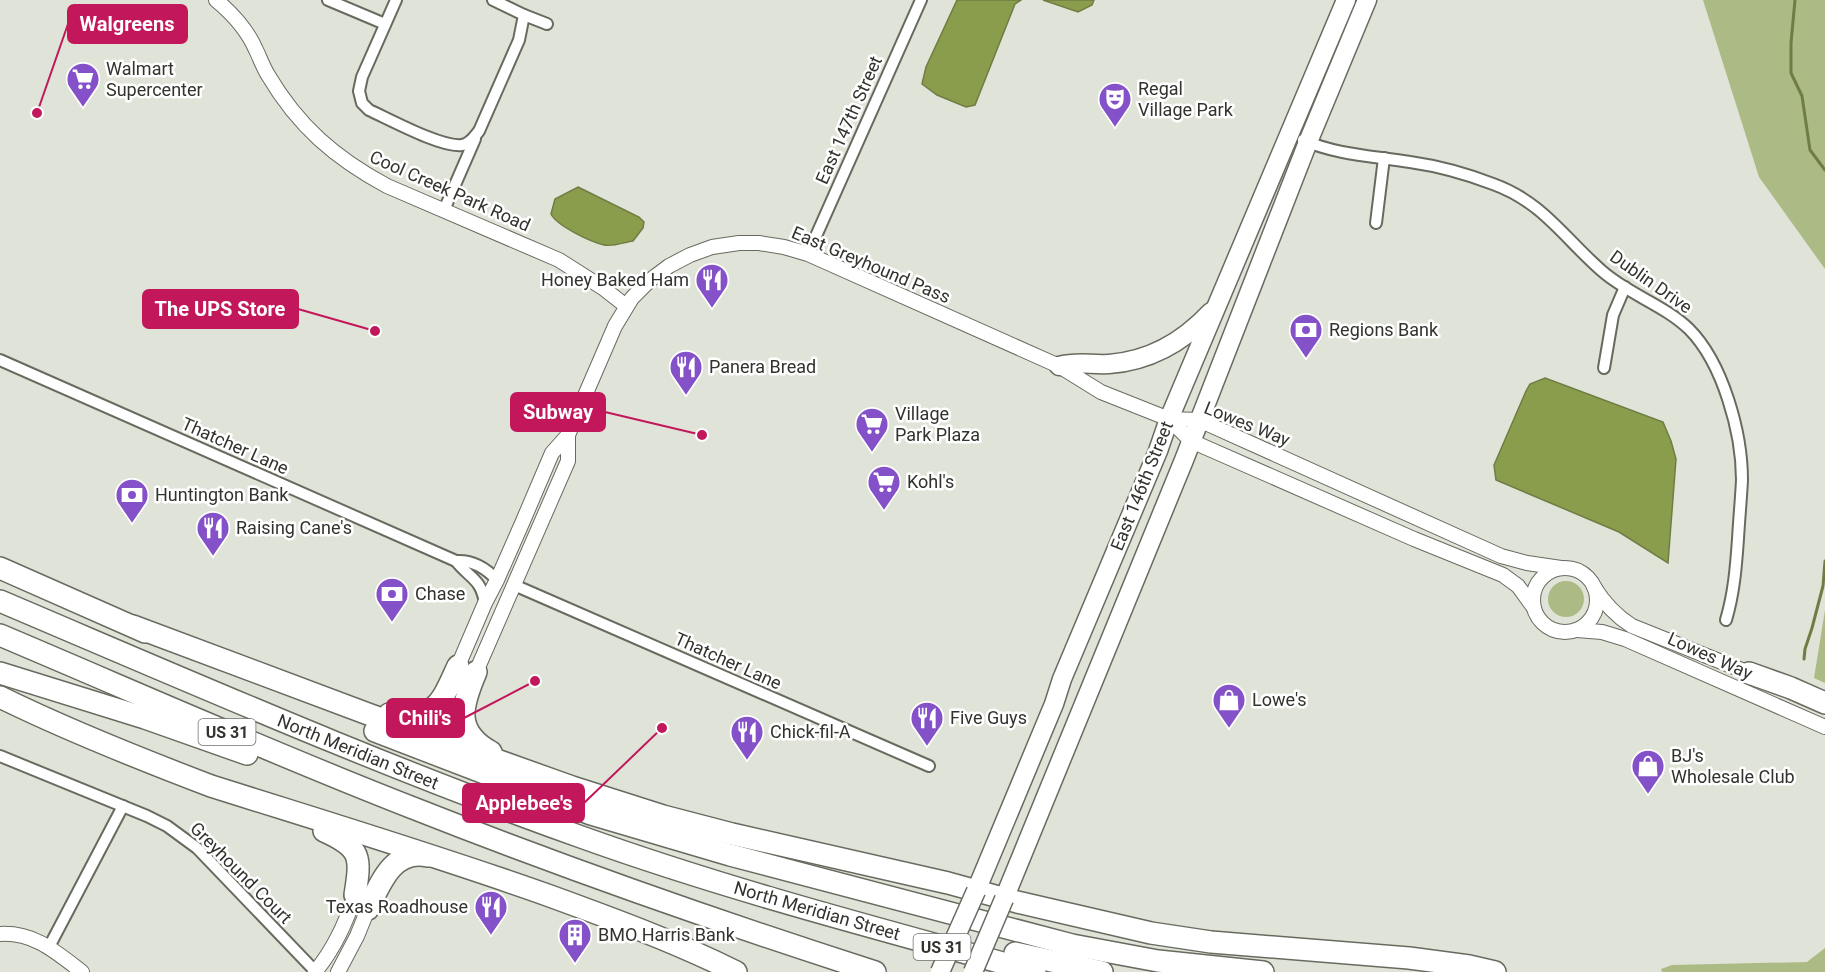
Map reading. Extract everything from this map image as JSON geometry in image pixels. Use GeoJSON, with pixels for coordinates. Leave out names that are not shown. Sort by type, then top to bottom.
{"type":"FeatureCollection","features":[{"type":"Feature","properties":{"kind":"highway"},"geometry":{"type":"LineString","coordinates":[[0,568],[277,692],[563,804],[620,823],[730,855],[1061,943],[1139,958],[1263,972]]}},
{"type":"Feature","properties":{"kind":"highway","name":"North Meridian Street"},"geometry":{"type":"LineString","coordinates":[[0,601],[324,739],[482,801],[639,857],[849,921],[1035,972]]}},
{"type":"Feature","properties":{"kind":"highway"},"geometry":{"type":"LineString","coordinates":[[133,626],[572,787],[663,816],[723,832],[976,891],[1109,925],[1172,937],[1274,948],[1409,958],[1495,972]]}},
{"type":"Feature","properties":{"kind":"highway","name":"North Meridian Street"},"geometry":{"type":"LineString","coordinates":[[0,635],[290,759],[455,825],[721,921],[875,972]]}},
{"type":"Feature","properties":{"kind":"highway"},"geometry":{"type":"LineString","coordinates":[[467,669],[464,713],[466,726],[472,738],[494,753],[572,787]]}},
{"type":"Feature","properties":{"kind":"highway"},"geometry":{"type":"LineString","coordinates":[[368,714],[414,716],[426,712],[432,709],[467,669]]}},
{"type":"Feature","properties":{"kind":"highway"},"geometry":{"type":"LineString","coordinates":[[1749,673],[1825,703]]}},
{"type":"Feature","properties":{"kind":"highway"},"geometry":{"type":"LineString","coordinates":[[0,674],[145,718],[455,825]]}},
{"type":"Feature","properties":{"kind":"highway"},"geometry":{"type":"LineString","coordinates":[[0,697],[137,758],[211,786],[457,863],[625,923],[736,972]]}},
{"type":"Feature","properties":{"kind":"highway"},"geometry":{"type":"LineString","coordinates":[[249,798],[349,844],[359,864],[362,902]]}},
{"type":"Feature","properties":{"kind":"highway"},"geometry":{"type":"LineString","coordinates":[[362,902],[380,885],[394,864],[410,856],[424,855],[457,863]]}},
{"type":"Feature","properties":{"kind":"highway"},"geometry":{"type":"LineString","coordinates":[[593,876],[828,972]]}},
{"type":"Feature","properties":{"kind":"highway"},"geometry":{"type":"LineString","coordinates":[[849,921],[1102,972]]}},
{"type":"Feature","properties":{"kind":"main road","name":"East 146th Street"},"geometry":{"type":"LineString","coordinates":[[940,972],[976,891],[1158,451],[1169,419],[1346,0]]}},
{"type":"Feature","properties":{"kind":"main road","name":"East 146th Street"},"geometry":{"type":"LineString","coordinates":[[973,972],[1191,441],[1308,142],[1367,0]]}},
{"type":"Feature","properties":{"kind":"main road"},"geometry":{"type":"LineString","coordinates":[[1059,366],[1074,362],[1109,364],[1143,357],[1169,346],[1186,335],[1218,304]]}},
{"type":"Feature","properties":{"kind":"street","name":"Cool Creek Park Road"},"geometry":{"type":"LineString","coordinates":[[216,0],[233,14],[247,32],[266,72],[277,89],[305,126],[322,143],[363,173],[387,186],[559,260],[603,288],[626,306]]}},
{"type":"Feature","properties":{"kind":"street"},"geometry":{"type":"LineString","coordinates":[[328,0],[385,24]]}},
{"type":"Feature","properties":{"kind":"street"},"geometry":{"type":"LineString","coordinates":[[396,0],[362,77],[359,91],[362,103],[369,110],[453,145],[464,145],[472,140],[479,130]]}},
{"type":"Feature","properties":{"kind":"street"},"geometry":{"type":"LineString","coordinates":[[493,0],[547,24]]}},
{"type":"Feature","properties":{"kind":"street","name":"East 147th Street"},"geometry":{"type":"LineString","coordinates":[[808,254],[921,0]]}},
{"type":"Feature","properties":{"kind":"street"},"geometry":{"type":"LineString","coordinates":[[444,210],[519,40],[524,15]]}},
{"type":"Feature","properties":{"kind":"street","name":"Dublin Drive"},"geometry":{"type":"LineString","coordinates":[[1289,134],[1347,153],[1412,162],[1455,172],[1516,193],[1540,209],[1602,271],[1689,329],[1713,363],[1723,387],[1737,435],[1742,479],[1735,586],[1726,620]]}},
{"type":"Feature","properties":{"kind":"street"},"geometry":{"type":"LineString","coordinates":[[1376,224],[1384,158]]}},
{"type":"Feature","properties":{"kind":"street","name":"East Greyhound Pass"},"geometry":{"type":"LineString","coordinates":[[467,669],[485,603],[552,453],[568,435],[615,326],[626,306],[641,288],[659,274],[679,260],[700,250],[725,244],[748,242],[784,247],[808,254],[1059,366],[1101,392],[1169,419]]}},
{"type":"Feature","properties":{"kind":"street"},"geometry":{"type":"LineString","coordinates":[[1604,368],[1613,315],[1625,287]]}},
{"type":"Feature","properties":{"kind":"street","name":"Thatcher Lane"},"geometry":{"type":"LineString","coordinates":[[0,360],[456,561],[466,561],[486,570],[497,580]]}},
{"type":"Feature","properties":{"kind":"street","name":"Lowes Way"},"geometry":{"type":"LineString","coordinates":[[1169,419],[1199,420],[1501,556],[1538,566],[1568,568],[1581,572],[1615,614],[1632,626],[1749,673],[1825,713]]}},
{"type":"Feature","properties":{"kind":"street","name":"Lowes Way"},"geometry":{"type":"LineString","coordinates":[[1169,419],[1191,441],[1414,539],[1503,574],[1518,586],[1541,621],[1550,629],[1561,632],[1577,630],[1602,632],[1625,639],[1825,726]]}},
{"type":"Feature","properties":{"kind":"street","name":"East Greyhound Pass"},"geometry":{"type":"LineString","coordinates":[[467,669],[514,585],[568,461],[568,435]]}},
{"type":"Feature","properties":{"kind":"street","name":"Thatcher Lane"},"geometry":{"type":"LineString","coordinates":[[456,561],[477,581],[484,594],[485,603]]}},
{"type":"Feature","properties":{"kind":"street"},"geometry":{"type":"LineString","coordinates":[[1534,608],[1534,592],[1537,585],[1547,573],[1561,568]]}},
{"type":"Feature","properties":{"kind":"street","name":"Thatcher Lane"},"geometry":{"type":"LineString","coordinates":[[514,585],[929,766]]}},
{"type":"Feature","properties":{"kind":"street"},"geometry":{"type":"LineString","coordinates":[[1577,630],[1587,623],[1594,612],[1597,600],[1594,587]]}},
{"type":"Feature","properties":{"kind":"street","name":"Greyhound Court"},"geometry":{"type":"LineString","coordinates":[[0,756],[167,826],[196,848],[315,972]]}},
{"type":"Feature","properties":{"kind":"street"},"geometry":{"type":"LineString","coordinates":[[49,947],[123,806]]}},
{"type":"Feature","properties":{"kind":"street"},"geometry":{"type":"LineString","coordinates":[[315,972],[362,902]]}},
{"type":"Feature","properties":{"kind":"street"},"geometry":{"type":"LineString","coordinates":[[338,972],[357,936],[362,902]]}},
{"type":"Feature","properties":{"kind":"street"},"geometry":{"type":"LineString","coordinates":[[0,934],[20,934],[49,947],[82,972]]}},
{"type":"Feature","properties":{"kind":"shaded area"},"geometry":{"type":"Polygon","coordinates":[[[957,0],[1021,0],[1015,4],[975,105],[966,107],[937,95],[922,84],[926,67],[957,0]]]}},
{"type":"Feature","properties":{"kind":"shaded area"},"geometry":{"type":"Polygon","coordinates":[[[1043,0],[1094,0],[1092,5],[1078,12],[1043,0]]]}},
{"type":"Feature","properties":{"kind":"shaded area"},"geometry":{"type":"Polygon","coordinates":[[[1703,0],[1825,0],[1825,269],[1759,177],[1703,0]]]}},
{"type":"Feature","properties":{"kind":"shaded area"},"geometry":{"type":"Polygon","coordinates":[[[578,187],[639,217],[644,222],[643,228],[633,241],[604,245],[575,233],[554,219],[551,214],[555,199],[578,187]]]}},
{"type":"Feature","properties":{"kind":"shaded area"},"geometry":{"type":"Polygon","coordinates":[[[1545,378],[1663,422],[1676,459],[1668,563],[1619,532],[1496,480],[1494,465],[1526,391],[1530,384],[1545,378]]]}},
{"type":"Feature","properties":{"kind":"shaded area"},"geometry":{"type":"Polygon","coordinates":[[[1566,581],[1579,586],[1584,599],[1579,612],[1566,617],[1553,612],[1548,599],[1553,586],[1566,581]]]}},
{"type":"Feature","properties":{"kind":"shaded area"},"geometry":{"type":"Polygon","coordinates":[[[1825,610],[1825,683],[1814,678],[1825,610]]]}},
{"type":"Feature","properties":{"kind":"shaded area"},"geometry":{"type":"Polygon","coordinates":[[[1825,948],[1825,972],[1662,972],[1661,969],[1672,965],[1807,962],[1825,948]]]}},
{"type":"Feature","properties":{"kind":"waterway"},"geometry":{"type":"LineString","coordinates":[[1795,0],[1791,73],[1802,96],[1810,150],[1825,170]]}},
{"type":"Feature","properties":{"kind":"waterway"},"geometry":{"type":"LineString","coordinates":[[1804,659],[1823,586],[1825,561]]}},
{"type":"Feature","properties":{"kind":"place","name":"Walmart Supercenter"},"geometry":{"type":"Point","coordinates":[83,108]}},
{"type":"Feature","properties":{"kind":"place","name":"Walgreens"},"geometry":{"type":"Point","coordinates":[37,113]}},
{"type":"Feature","properties":{"kind":"place","name":"Regal Village Park"},"geometry":{"type":"Point","coordinates":[1115,128]}},
{"type":"Feature","properties":{"kind":"place","name":"Honey Baked Ham"},"geometry":{"type":"Point","coordinates":[712,309]}},
{"type":"Feature","properties":{"kind":"place","name":"The UPS Store"},"geometry":{"type":"Point","coordinates":[375,331]}},
{"type":"Feature","properties":{"kind":"place","name":"Regions Bank"},"geometry":{"type":"Point","coordinates":[1306,359]}},
{"type":"Feature","properties":{"kind":"place","name":"Panera Bread"},"geometry":{"type":"Point","coordinates":[686,396]}},
{"type":"Feature","properties":{"kind":"place","name":"Subway"},"geometry":{"type":"Point","coordinates":[702,435]}},
{"type":"Feature","properties":{"kind":"place","name":"Village Park Plaza"},"geometry":{"type":"Point","coordinates":[872,453]}},
{"type":"Feature","properties":{"kind":"place","name":"Kohl's"},"geometry":{"type":"Point","coordinates":[884,511]}},
{"type":"Feature","properties":{"kind":"place","name":"Huntington Bank"},"geometry":{"type":"Point","coordinates":[132,524]}},
{"type":"Feature","properties":{"kind":"place","name":"Raising Cane's"},"geometry":{"type":"Point","coordinates":[213,557]}},
{"type":"Feature","properties":{"kind":"place","name":"Chase"},"geometry":{"type":"Point","coordinates":[392,623]}},
{"type":"Feature","properties":{"kind":"place","name":"Chili's"},"geometry":{"type":"Point","coordinates":[535,681]}},
{"type":"Feature","properties":{"kind":"place","name":"Applebee's"},"geometry":{"type":"Point","coordinates":[662,728]}},
{"type":"Feature","properties":{"kind":"place","name":"Lowe's"},"geometry":{"type":"Point","coordinates":[1229,729]}},
{"type":"Feature","properties":{"kind":"place","name":"Five Guys"},"geometry":{"type":"Point","coordinates":[927,747]}},
{"type":"Feature","properties":{"kind":"place","name":"Chick-fil-A"},"geometry":{"type":"Point","coordinates":[747,761]}},
{"type":"Feature","properties":{"kind":"place","name":"BJ's Wholesale Club"},"geometry":{"type":"Point","coordinates":[1648,795]}},
{"type":"Feature","properties":{"kind":"place","name":"Texas Roadhouse"},"geometry":{"type":"Point","coordinates":[491,936]}},
{"type":"Feature","properties":{"kind":"place","name":"BMO Harris Bank"},"geometry":{"type":"Point","coordinates":[575,964]}}]}
